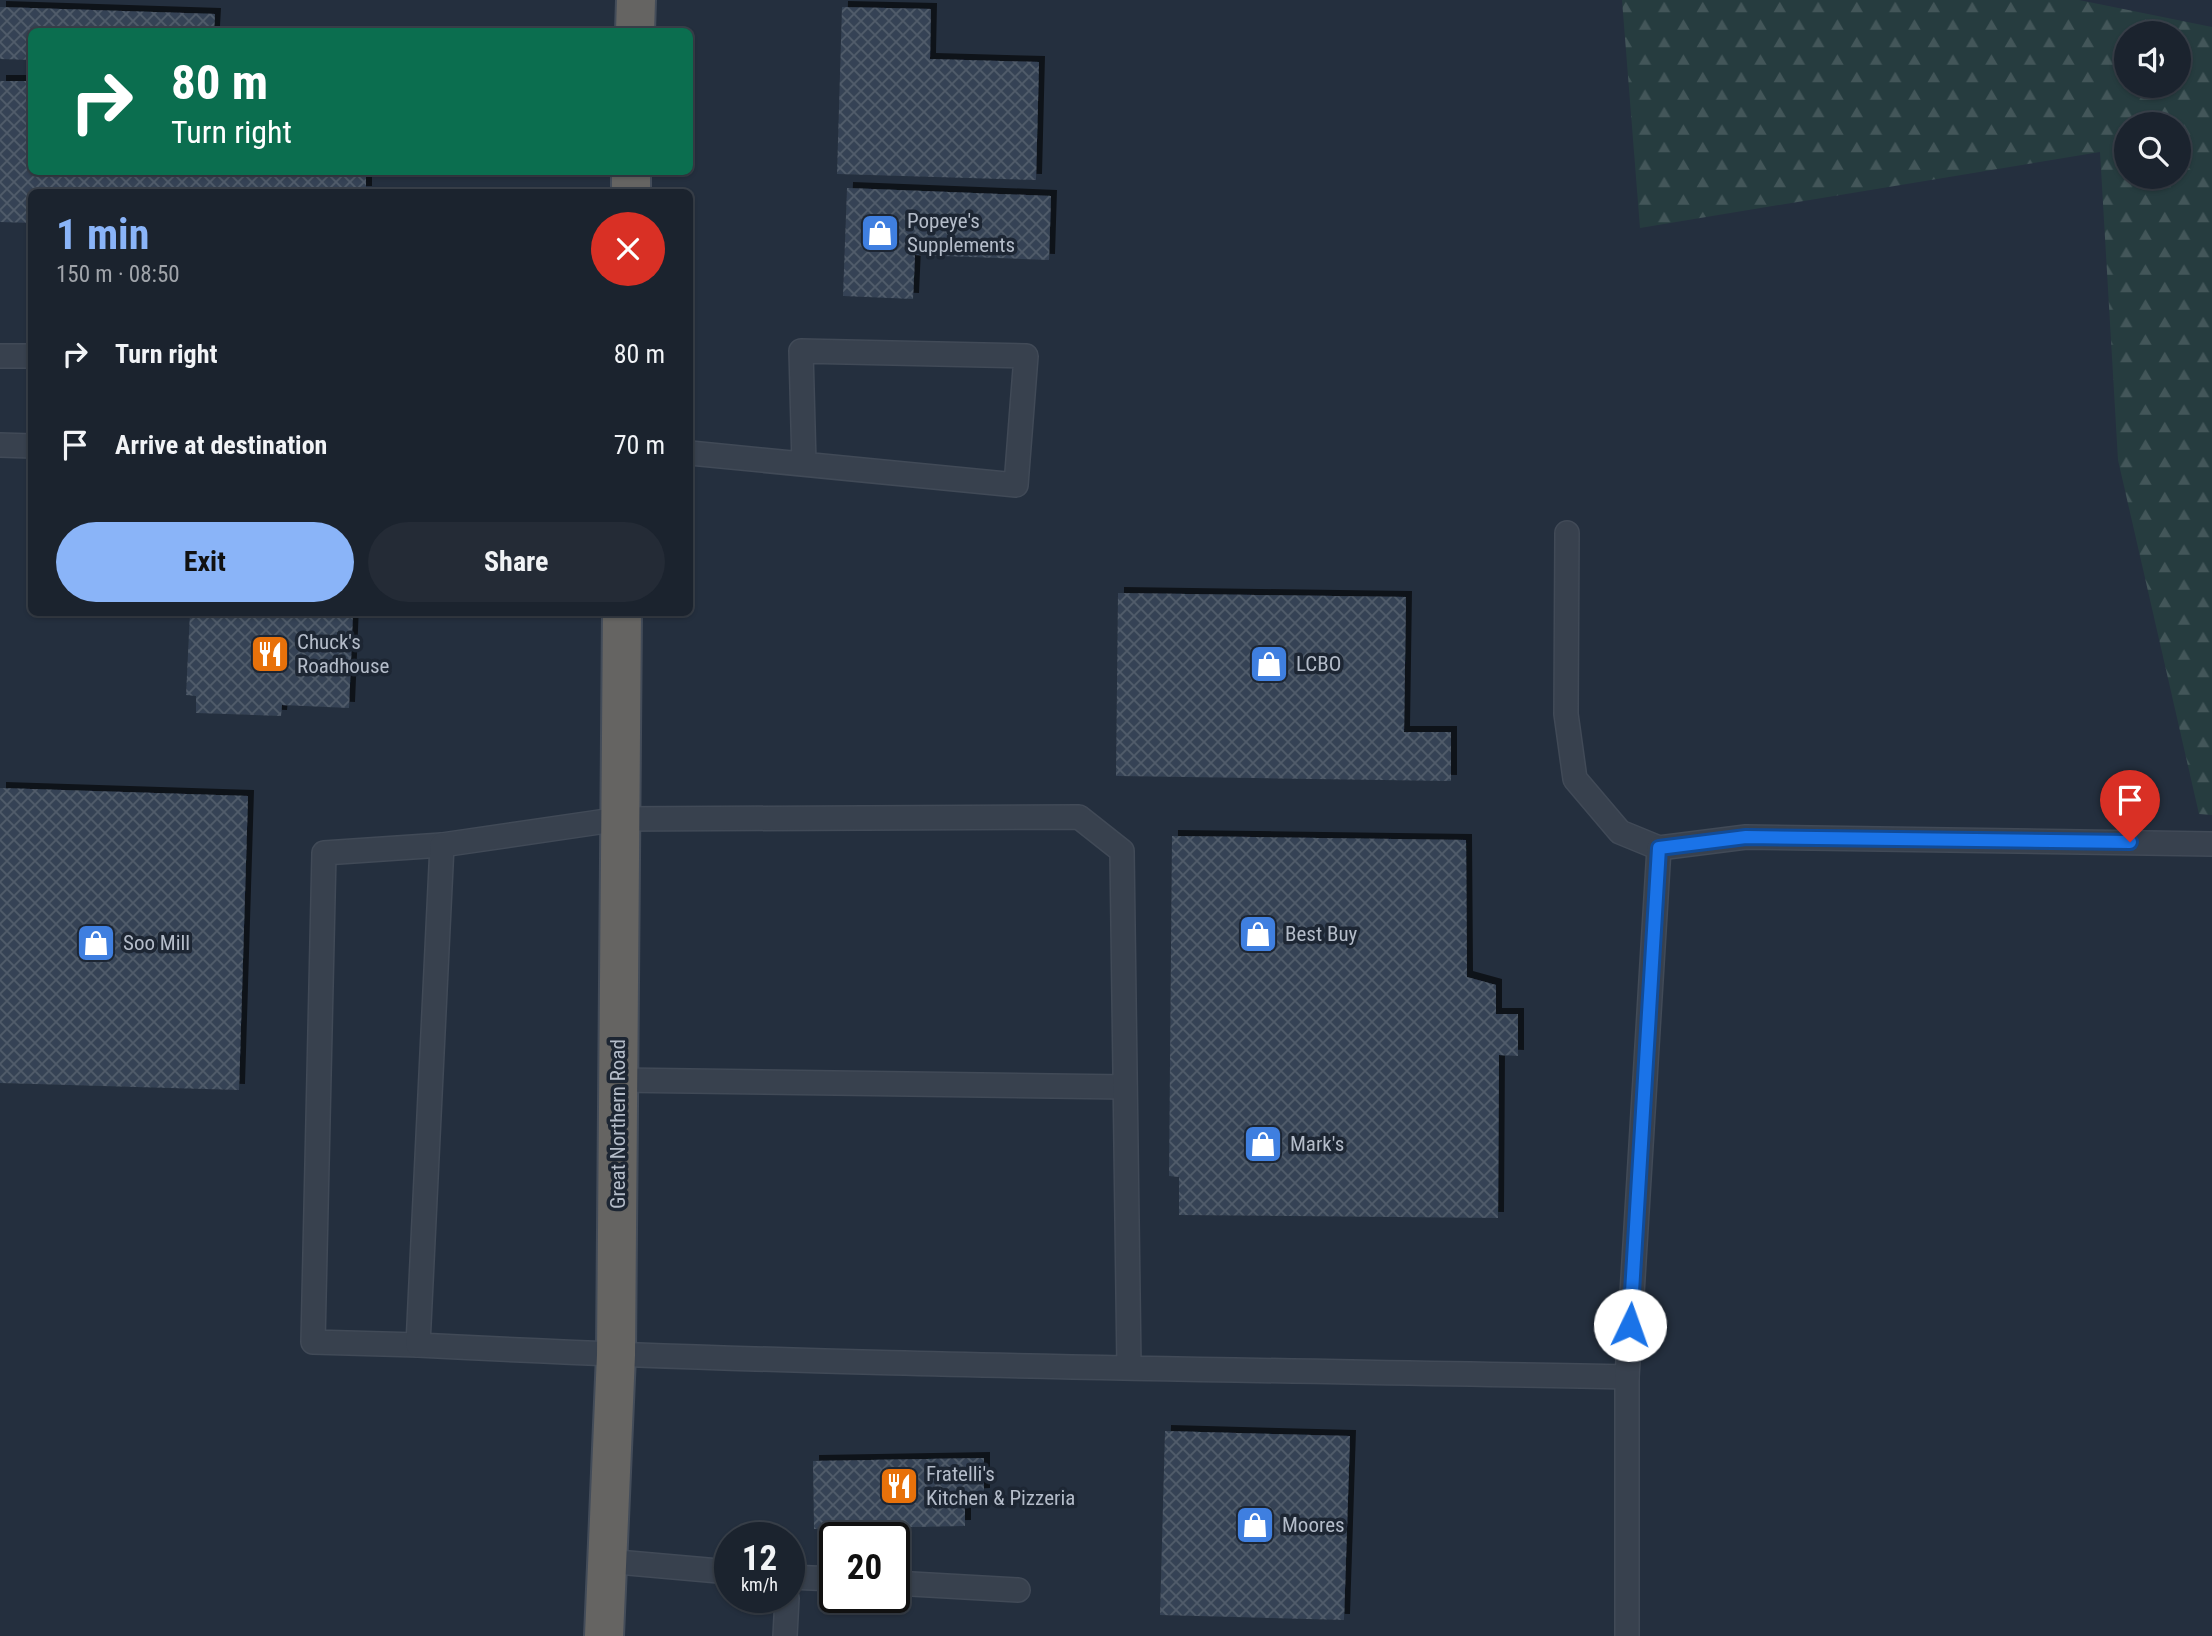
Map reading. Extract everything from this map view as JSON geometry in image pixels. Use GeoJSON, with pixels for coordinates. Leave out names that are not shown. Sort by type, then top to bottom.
{"type":"FeatureCollection","features":[{"type":"Feature","properties":{"kind":"highway"},"geometry":{"type":"LineString","coordinates":[[635,28],[636,0]]}},
{"type":"Feature","properties":{"kind":"highway","name":"Great Northern Road"},"geometry":{"type":"LineString","coordinates":[[604,1636],[616,1355],[622,616]]}},
{"type":"Feature","properties":{"kind":"lane"},"geometry":{"type":"LineString","coordinates":[[693,453],[1016,485],[1026,356],[801,351],[804,464]]}},
{"type":"Feature","properties":{"kind":"lane"},"geometry":{"type":"LineString","coordinates":[[0,356],[28,356]]}},
{"type":"Feature","properties":{"kind":"lane"},"geometry":{"type":"LineString","coordinates":[[0,445],[28,446]]}},
{"type":"Feature","properties":{"kind":"lane"},"geometry":{"type":"LineString","coordinates":[[1567,533],[1566,714],[1575,779],[1620,832],[1659,848],[1746,837],[2212,844]]}},
{"type":"Feature","properties":{"kind":"lane"},"geometry":{"type":"LineString","coordinates":[[1129,1367],[1122,851],[1079,817],[620,819],[442,845],[324,853],[313,1342],[616,1355],[1129,1367],[1626,1377]]}},
{"type":"Feature","properties":{"kind":"lane"},"geometry":{"type":"LineString","coordinates":[[418,1345],[442,845]]}},
{"type":"Feature","properties":{"kind":"lane"},"geometry":{"type":"LineString","coordinates":[[1627,1636],[1626,1377],[1659,848]]}},
{"type":"Feature","properties":{"kind":"lane"},"geometry":{"type":"LineString","coordinates":[[618,1080],[1125,1087]]}},
{"type":"Feature","properties":{"kind":"lane"},"geometry":{"type":"LineString","coordinates":[[606,1561],[714,1571]]}},
{"type":"Feature","properties":{"kind":"lane"},"geometry":{"type":"LineString","coordinates":[[910,1584],[1018,1590]]}},
{"type":"Feature","properties":{"kind":"lane"},"geometry":{"type":"LineString","coordinates":[[785,1636],[786,1613]]}},
{"type":"Feature","properties":{"kind":"green space"},"geometry":{"type":"Polygon","coordinates":[[[1622,0],[2079,0],[2182,21],[2114,21],[2114,98],[2191,98],[2191,23],[2212,27],[2212,815],[2199,814],[2118,460],[2100,152],[1640,228],[1622,0]]]}},
{"type":"Feature","properties":{"kind":"building"},"geometry":{"type":"Polygon","coordinates":[[[0,7],[215,14],[214,28],[28,28],[28,60],[0,59],[0,7]]]}},
{"type":"Feature","properties":{"kind":"building"},"geometry":{"type":"Polygon","coordinates":[[[842,7],[931,9],[930,59],[1039,62],[1036,180],[837,174],[842,7]]]}},
{"type":"Feature","properties":{"kind":"building"},"geometry":{"type":"Polygon","coordinates":[[[0,81],[28,81],[28,175],[366,175],[366,189],[28,189],[28,223],[0,222],[0,81]]]}},
{"type":"Feature","properties":{"kind":"building"},"geometry":{"type":"Polygon","coordinates":[[[847,188],[1051,196],[1049,260],[915,255],[913,299],[843,296],[847,188]]]}},
{"type":"Feature","properties":{"kind":"building"},"geometry":{"type":"Polygon","coordinates":[[[1118,593],[1406,597],[1404,732],[1451,732],[1451,781],[1116,776],[1118,593]]]}},
{"type":"Feature","properties":{"kind":"building","name":"Chuck's Roadhouse"},"geometry":{"type":"Polygon","coordinates":[[[190,616],[353,616],[349,708],[282,705],[281,716],[196,713],[196,696],[186,695],[190,616]]]}},
{"type":"Feature","properties":{"kind":"building"},"geometry":{"type":"Polygon","coordinates":[[[0,788],[248,796],[239,1090],[0,1083],[0,788]]]}},
{"type":"Feature","properties":{"kind":"building"},"geometry":{"type":"Polygon","coordinates":[[[1172,836],[1466,840],[1467,977],[1496,985],[1496,1014],[1518,1014],[1518,1056],[1499,1055],[1498,1218],[1179,1215],[1179,1177],[1169,1176],[1172,836]]]}},
{"type":"Feature","properties":{"kind":"building","name":"Moores"},"geometry":{"type":"Polygon","coordinates":[[[1165,1431],[1350,1436],[1344,1620],[1160,1615],[1165,1431]]]}},
{"type":"Feature","properties":{"kind":"building","name":"Fratelli's Kitchen & Pizzeria"},"geometry":{"type":"Polygon","coordinates":[[[984,1458],[984,1494],[965,1495],[965,1526],[910,1527],[910,1522],[819,1522],[819,1529],[814,1529],[813,1461],[984,1458]]]}},
{"type":"Feature","properties":{"kind":"place","name":"Popeye's Supplements"},"geometry":{"type":"Point","coordinates":[880,233]}},
{"type":"Feature","properties":{"kind":"place","name":"Chuck's Roadhouse"},"geometry":{"type":"Point","coordinates":[270,654]}},
{"type":"Feature","properties":{"kind":"place","name":"LCBO"},"geometry":{"type":"Point","coordinates":[1269,664]}},
{"type":"Feature","properties":{"kind":"place","name":"Best Buy"},"geometry":{"type":"Point","coordinates":[1258,934]}},
{"type":"Feature","properties":{"kind":"place","name":"Soo Mill"},"geometry":{"type":"Point","coordinates":[96,943]}},
{"type":"Feature","properties":{"kind":"place","name":"Mark's"},"geometry":{"type":"Point","coordinates":[1263,1144]}},
{"type":"Feature","properties":{"kind":"place","name":"Fratelli's Kitchen & Pizzeria"},"geometry":{"type":"Point","coordinates":[899,1486]}},
{"type":"Feature","properties":{"kind":"place","name":"Moores"},"geometry":{"type":"Point","coordinates":[1255,1525]}},
{"type":"Feature","properties":{"kind":"route"},"geometry":{"type":"LineString","coordinates":[[1630,1325],[1659,848],[1746,837],[2130,842]]}}]}
